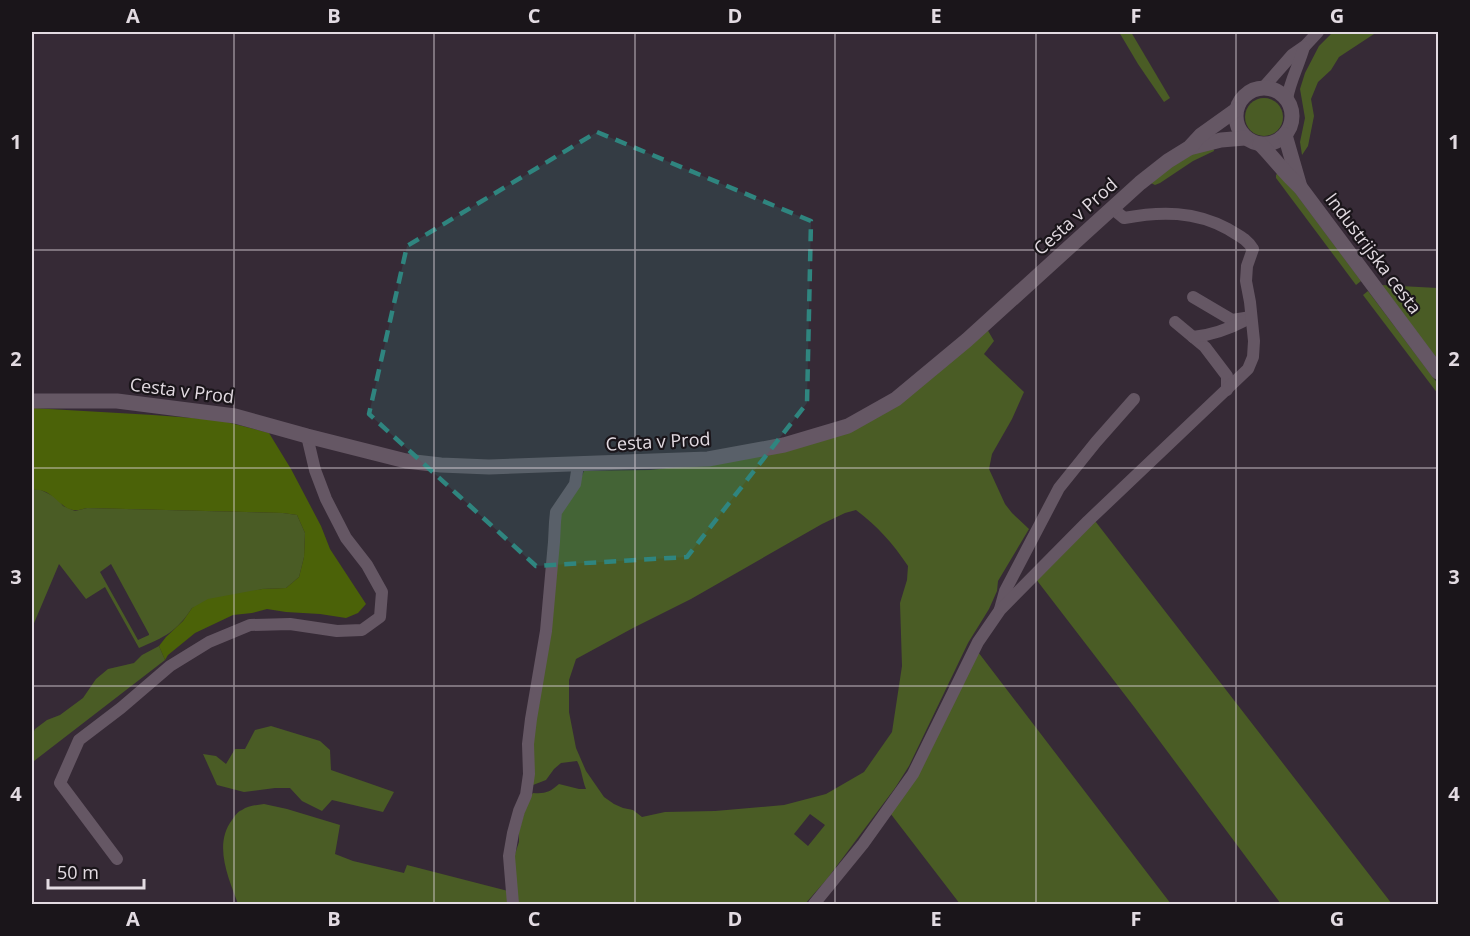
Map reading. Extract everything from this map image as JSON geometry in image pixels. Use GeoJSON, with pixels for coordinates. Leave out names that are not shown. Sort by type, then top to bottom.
{"type":"FeatureCollection","features":[{"type":"Feature","properties":{"kind":"street"},"geometry":{"type":"LineString","coordinates":[[1263,88],[1292,55],[1305,46],[1318,32]]}},
{"type":"Feature","properties":{"kind":"street"},"geometry":{"type":"LineString","coordinates":[[1287,99],[1292,77],[1305,46]]}},
{"type":"Feature","properties":{"kind":"street"},"geometry":{"type":"LineString","coordinates":[[1263,88],[1277,90],[1287,99],[1293,114],[1290,129],[1285,135],[1274,143],[1260,144],[1245,138],[1236,122],[1236,110],[1243,97],[1249,92],[1263,88]]}},
{"type":"Feature","properties":{"kind":"street","name":"Cesta v Prod"},"geometry":{"type":"LineString","coordinates":[[32,401],[117,401],[235,416],[406,461],[441,465],[489,467],[578,465],[708,459],[784,445],[848,426],[896,399],[968,340],[1154,171],[1189,148],[1202,135],[1236,110]]}},
{"type":"Feature","properties":{"kind":"street","name":"Industrijska cesta"},"geometry":{"type":"LineString","coordinates":[[1285,135],[1300,186]]}},
{"type":"Feature","properties":{"kind":"street","name":"Cesta v Prod"},"geometry":{"type":"LineString","coordinates":[[1189,148],[1221,140],[1245,138]]}},
{"type":"Feature","properties":{"kind":"street","name":"Industrijska cesta"},"geometry":{"type":"LineString","coordinates":[[1260,144],[1288,177],[1300,186],[1438,372]]}},
{"type":"Feature","properties":{"kind":"street"},"geometry":{"type":"LineString","coordinates":[[814,904],[863,844],[913,774],[978,642],[1000,610],[1248,369],[1253,357],[1254,340],[1246,280],[1247,266],[1253,249],[1247,240],[1202,217],[1175,213],[1124,218],[1113,209]]}},
{"type":"Feature","properties":{"kind":"street"},"geometry":{"type":"LineString","coordinates":[[1193,297],[1232,320],[1251,317]]}},
{"type":"Feature","properties":{"kind":"street"},"geometry":{"type":"LineString","coordinates":[[1193,337],[1230,329],[1251,317]]}},
{"type":"Feature","properties":{"kind":"street"},"geometry":{"type":"LineString","coordinates":[[1175,322],[1205,347],[1227,376],[1227,390]]}},
{"type":"Feature","properties":{"kind":"street"},"geometry":{"type":"LineString","coordinates":[[1000,610],[1005,591],[1059,488],[1134,399]]}},
{"type":"Feature","properties":{"kind":"street"},"geometry":{"type":"LineString","coordinates":[[117,859],[60,783],[79,740],[170,666],[209,642],[250,625],[290,624],[337,630],[362,630],[380,617],[382,592],[367,565],[346,538],[326,499],[315,470],[308,436]]}},
{"type":"Feature","properties":{"kind":"street"},"geometry":{"type":"LineString","coordinates":[[513,904],[509,856],[513,833],[526,795],[530,774],[528,744],[546,631],[556,512],[575,484],[578,465]]}},
{"type":"Feature","properties":{"kind":"highlighted area"},"geometry":{"type":"Polygon","coordinates":[[[597,132],[811,221],[807,403],[687,557],[536,566],[369,414],[407,246],[597,132]]]}},
{"type":"Feature","properties":{"kind":"green space"},"geometry":{"type":"Polygon","coordinates":[[[1119,32],[1131,32],[1170,98],[1164,102],[1119,32]]]}},
{"type":"Feature","properties":{"kind":"green space"},"geometry":{"type":"Polygon","coordinates":[[[1333,32],[1383,32],[1374,34],[1339,57],[1331,70],[1318,82],[1311,99],[1314,116],[1308,146],[1302,155],[1300,142],[1305,118],[1300,89],[1305,73],[1319,46],[1333,32]]]}},
{"type":"Feature","properties":{"kind":"green space"},"geometry":{"type":"Polygon","coordinates":[[[1264,98],[1277,104],[1283,117],[1277,130],[1264,136],[1251,130],[1245,117],[1251,104],[1264,98]]]}},
{"type":"Feature","properties":{"kind":"green space"},"geometry":{"type":"Polygon","coordinates":[[[1213,146],[1214,151],[1193,161],[1160,183],[1155,185],[1151,183],[1191,155],[1213,146]]]}},
{"type":"Feature","properties":{"kind":"green space"},"geometry":{"type":"Polygon","coordinates":[[[1279,171],[1361,281],[1356,285],[1276,178],[1279,171]]]}},
{"type":"Feature","properties":{"kind":"green space"},"geometry":{"type":"Polygon","coordinates":[[[1381,285],[1438,288],[1438,360],[1381,285]]]}},
{"type":"Feature","properties":{"kind":"green space"},"geometry":{"type":"Polygon","coordinates":[[[1368,291],[1438,384],[1438,394],[1363,295],[1368,291]]]}},
{"type":"Feature","properties":{"kind":"green space"},"geometry":{"type":"Polygon","coordinates":[[[987,329],[994,341],[984,354],[1024,392],[992,454],[989,469],[1005,504],[1029,529],[998,581],[997,591],[989,609],[968,643],[909,766],[895,788],[827,879],[805,904],[517,904],[514,857],[528,800],[533,793],[547,792],[559,784],[586,789],[577,761],[561,763],[546,780],[533,785],[531,750],[553,523],[579,483],[584,471],[650,470],[721,462],[843,433],[987,329]],[[856,510],[822,524],[691,599],[576,659],[569,680],[569,712],[576,748],[586,771],[604,797],[614,804],[633,810],[642,817],[665,812],[715,811],[784,805],[826,794],[864,772],[892,732],[902,666],[900,603],[907,580],[908,566],[884,535],[856,510]],[[810,814],[794,834],[808,846],[825,825],[810,814]]]}},
{"type":"Feature","properties":{"kind":"green space"},"geometry":{"type":"Polygon","coordinates":[[[32,408],[219,420],[269,433],[321,526],[330,549],[366,604],[358,613],[346,618],[267,609],[233,615],[195,633],[165,660],[159,646],[192,608],[208,599],[262,589],[286,588],[299,577],[304,557],[305,533],[297,515],[68,508],[45,491],[32,490],[32,408]]]}},
{"type":"Feature","properties":{"kind":"green space"},"geometry":{"type":"Polygon","coordinates":[[[39,489],[57,498],[63,506],[75,511],[87,508],[297,515],[305,533],[304,557],[299,577],[286,588],[262,589],[192,608],[181,623],[169,633],[139,648],[105,587],[86,599],[59,564],[32,628],[32,490],[39,489]],[[111,564],[100,572],[138,640],[149,634],[111,564]]]}},
{"type":"Feature","properties":{"kind":"green space"},"geometry":{"type":"Polygon","coordinates":[[[1092,517],[1392,904],[1281,904],[1032,574],[1092,517]]]}},
{"type":"Feature","properties":{"kind":"green space"},"geometry":{"type":"Polygon","coordinates":[[[159,646],[165,660],[34,761],[32,759],[32,736],[35,729],[47,720],[60,715],[83,698],[96,679],[108,669],[134,663],[142,655],[159,646]]]}},
{"type":"Feature","properties":{"kind":"green space"},"geometry":{"type":"Polygon","coordinates":[[[975,648],[1171,904],[960,904],[887,809],[909,779],[975,648]]]}},
{"type":"Feature","properties":{"kind":"green space"},"geometry":{"type":"Polygon","coordinates":[[[271,726],[320,741],[330,750],[331,770],[394,792],[383,812],[332,800],[322,811],[302,801],[290,788],[244,792],[217,785],[203,754],[216,756],[226,764],[235,749],[245,749],[255,730],[271,726]]]}},
{"type":"Feature","properties":{"kind":"green space"},"geometry":{"type":"Polygon","coordinates":[[[264,804],[340,825],[335,854],[353,861],[404,873],[407,865],[508,891],[509,904],[238,904],[224,862],[226,830],[237,813],[249,807],[264,804]]]}}]}
